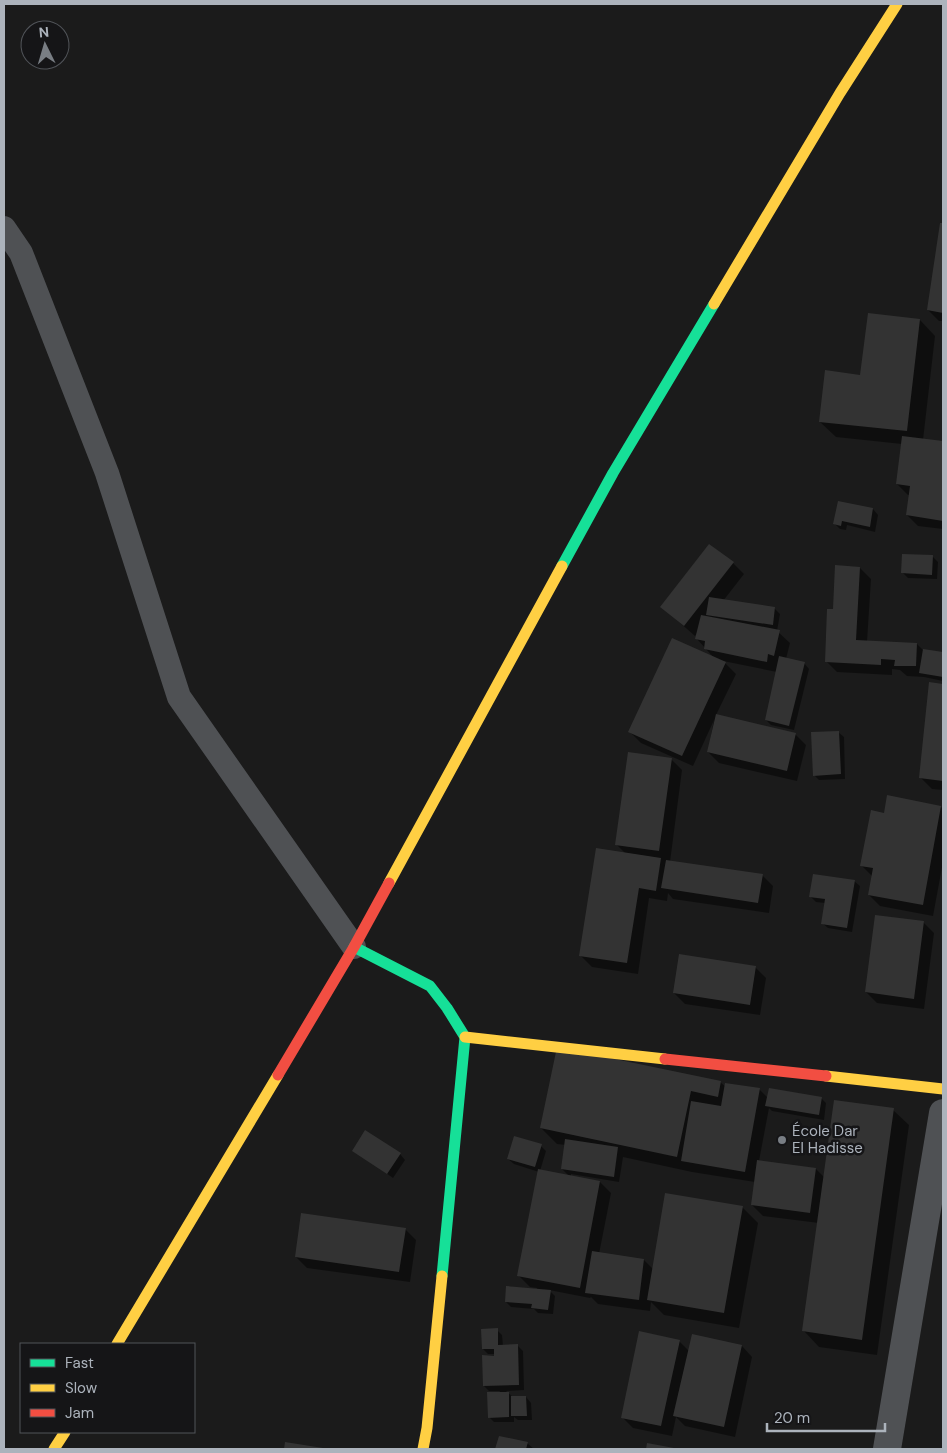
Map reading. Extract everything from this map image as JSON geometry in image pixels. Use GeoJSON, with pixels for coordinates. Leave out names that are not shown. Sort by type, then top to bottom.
{"type":"FeatureCollection","features":[{"type":"Feature","properties":{"kind":"main road"},"geometry":{"type":"LineString","coordinates":[[118,1343],[354,947],[613,474],[840,93],[897,4]]}},
{"type":"Feature","properties":{"kind":"main road"},"geometry":{"type":"LineString","coordinates":[[354,947],[430,986],[448,1008],[465,1036],[428,1418],[423,1449]]}},
{"type":"Feature","properties":{"kind":"main road"},"geometry":{"type":"LineString","coordinates":[[465,1036],[943,1089]]}},
{"type":"Feature","properties":{"kind":"main road"},"geometry":{"type":"LineString","coordinates":[[54,1449],[64,1433]]}},
{"type":"Feature","properties":{"kind":"street"},"geometry":{"type":"LineString","coordinates":[[887,1449],[943,1113]]}},
{"type":"Feature","properties":{"kind":"lane"},"geometry":{"type":"LineString","coordinates":[[4,228],[21,253],[107,473],[179,697],[354,947]]}},
{"type":"Feature","properties":{"kind":"building"},"geometry":{"type":"Polygon","coordinates":[[[940,223],[943,223],[943,313],[927,310],[940,223]]]}},
{"type":"Feature","properties":{"kind":"building"},"geometry":{"type":"Polygon","coordinates":[[[868,313],[920,319],[907,431],[819,422],[825,370],[860,375],[868,313]]]}},
{"type":"Feature","properties":{"kind":"building"},"geometry":{"type":"Polygon","coordinates":[[[902,436],[943,441],[943,521],[906,515],[910,486],[896,484],[902,436]]]}},
{"type":"Feature","properties":{"kind":"building"},"geometry":{"type":"Polygon","coordinates":[[[838,501],[873,508],[870,527],[842,521],[841,526],[833,524],[838,501]]]}},
{"type":"Feature","properties":{"kind":"building"},"geometry":{"type":"Polygon","coordinates":[[[709,544],[734,562],[684,626],[660,607],[709,544]]]}},
{"type":"Feature","properties":{"kind":"building"},"geometry":{"type":"Polygon","coordinates":[[[902,554],[933,555],[932,575],[901,573],[902,554]]]}},
{"type":"Feature","properties":{"kind":"building"},"geometry":{"type":"Polygon","coordinates":[[[835,565],[860,567],[856,640],[917,643],[916,666],[894,666],[895,660],[881,659],[881,665],[825,662],[827,609],[833,609],[835,565]]]}},
{"type":"Feature","properties":{"kind":"building"},"geometry":{"type":"Polygon","coordinates":[[[709,597],[775,607],[773,625],[706,615],[709,597]]]}},
{"type":"Feature","properties":{"kind":"building"},"geometry":{"type":"Polygon","coordinates":[[[701,615],[780,630],[774,656],[768,654],[767,662],[704,649],[705,641],[695,639],[701,615]]]}},
{"type":"Feature","properties":{"kind":"building"},"geometry":{"type":"Polygon","coordinates":[[[672,638],[726,662],[682,756],[628,732],[672,638]]]}},
{"type":"Feature","properties":{"kind":"building"},"geometry":{"type":"Polygon","coordinates":[[[923,649],[943,652],[943,677],[919,673],[923,649]]]}},
{"type":"Feature","properties":{"kind":"building"},"geometry":{"type":"Polygon","coordinates":[[[779,656],[805,662],[789,726],[765,720],[779,656]]]}},
{"type":"Feature","properties":{"kind":"building"},"geometry":{"type":"Polygon","coordinates":[[[929,682],[943,684],[943,781],[919,778],[929,682]]]}},
{"type":"Feature","properties":{"kind":"building"},"geometry":{"type":"Polygon","coordinates":[[[716,714],[796,733],[787,771],[707,752],[716,714]]]}},
{"type":"Feature","properties":{"kind":"building"},"geometry":{"type":"Polygon","coordinates":[[[839,731],[841,774],[813,776],[811,732],[839,731]]]}},
{"type":"Feature","properties":{"kind":"building"},"geometry":{"type":"Polygon","coordinates":[[[628,752],[672,758],[659,851],[615,845],[628,752]]]}},
{"type":"Feature","properties":{"kind":"building"},"geometry":{"type":"Polygon","coordinates":[[[887,795],[941,806],[923,905],[868,895],[873,868],[860,866],[871,810],[884,813],[887,795]]]}},
{"type":"Feature","properties":{"kind":"building"},"geometry":{"type":"Polygon","coordinates":[[[596,848],[661,858],[656,891],[639,888],[627,963],[579,956],[596,848]]]}},
{"type":"Feature","properties":{"kind":"building"},"geometry":{"type":"Polygon","coordinates":[[[666,860],[763,874],[758,903],[661,888],[666,860]]]}},
{"type":"Feature","properties":{"kind":"building"},"geometry":{"type":"Polygon","coordinates":[[[813,874],[855,880],[847,928],[821,924],[825,899],[809,897],[813,874]]]}},
{"type":"Feature","properties":{"kind":"building"},"geometry":{"type":"Polygon","coordinates":[[[875,915],[924,921],[914,999],[865,992],[875,915]]]}},
{"type":"Feature","properties":{"kind":"building"},"geometry":{"type":"Polygon","coordinates":[[[679,954],[756,966],[750,1005],[673,993],[679,954]]]}},
{"type":"Feature","properties":{"kind":"building"},"geometry":{"type":"Polygon","coordinates":[[[557,1047],[721,1081],[718,1097],[691,1091],[677,1157],[540,1128],[557,1047]]]}},
{"type":"Feature","properties":{"kind":"building"},"geometry":{"type":"Polygon","coordinates":[[[725,1083],[760,1088],[745,1172],[681,1161],[691,1101],[721,1106],[725,1083]]]}},
{"type":"Feature","properties":{"kind":"building"},"geometry":{"type":"Polygon","coordinates":[[[769,1088],[822,1097],[819,1115],[765,1106],[769,1088]]]}},
{"type":"Feature","properties":{"kind":"building"},"geometry":{"type":"Polygon","coordinates":[[[834,1100],[894,1108],[862,1340],[802,1331],[834,1100]]]}},
{"type":"Feature","properties":{"kind":"building"},"geometry":{"type":"Polygon","coordinates":[[[365,1130],[401,1153],[387,1174],[352,1151],[365,1130]]]}},
{"type":"Feature","properties":{"kind":"building"},"geometry":{"type":"Polygon","coordinates":[[[514,1136],[542,1144],[535,1167],[507,1159],[514,1136]]]}},
{"type":"Feature","properties":{"kind":"building"},"geometry":{"type":"Polygon","coordinates":[[[565,1139],[618,1147],[614,1177],[561,1169],[565,1139]]]}},
{"type":"Feature","properties":{"kind":"building"},"geometry":{"type":"Polygon","coordinates":[[[757,1160],[816,1168],[810,1213],[751,1205],[757,1160]]]}},
{"type":"Feature","properties":{"kind":"building"},"geometry":{"type":"Polygon","coordinates":[[[538,1169],[600,1181],[580,1288],[517,1276],[538,1169]]]}},
{"type":"Feature","properties":{"kind":"building"},"geometry":{"type":"Polygon","coordinates":[[[665,1193],[743,1206],[724,1313],[647,1300],[665,1193]]]}},
{"type":"Feature","properties":{"kind":"building"},"geometry":{"type":"Polygon","coordinates":[[[301,1213],[406,1228],[399,1272],[295,1257],[301,1213]]]}},
{"type":"Feature","properties":{"kind":"building"},"geometry":{"type":"Polygon","coordinates":[[[592,1251],[644,1259],[639,1300],[585,1293],[592,1251]]]}},
{"type":"Feature","properties":{"kind":"building"},"geometry":{"type":"Polygon","coordinates":[[[506,1286],[551,1290],[548,1310],[531,1308],[532,1304],[505,1302],[506,1286]]]}},
{"type":"Feature","properties":{"kind":"building"},"geometry":{"type":"Polygon","coordinates":[[[498,1328],[498,1345],[518,1344],[519,1385],[483,1386],[482,1355],[494,1356],[494,1349],[482,1349],[481,1329],[498,1328]]]}},
{"type":"Feature","properties":{"kind":"building"},"geometry":{"type":"Polygon","coordinates":[[[639,1331],[680,1340],[661,1426],[621,1418],[639,1331]]]}},
{"type":"Feature","properties":{"kind":"building"},"geometry":{"type":"Polygon","coordinates":[[[692,1334],[742,1345],[724,1427],[673,1416],[692,1334]]]}},
{"type":"Feature","properties":{"kind":"building"},"geometry":{"type":"Polygon","coordinates":[[[487,1392],[509,1392],[509,1417],[488,1418],[487,1392]]]}},
{"type":"Feature","properties":{"kind":"building"},"geometry":{"type":"Polygon","coordinates":[[[511,1396],[526,1396],[527,1416],[511,1416],[511,1396]]]}},
{"type":"Feature","properties":{"kind":"building"},"geometry":{"type":"Polygon","coordinates":[[[499,1436],[528,1442],[526,1449],[495,1449],[499,1436]]]}},
{"type":"Feature","properties":{"kind":"building"},"geometry":{"type":"Polygon","coordinates":[[[285,1442],[323,1448],[323,1449],[284,1449],[285,1442]]]}},
{"type":"Feature","properties":{"kind":"building"},"geometry":{"type":"Polygon","coordinates":[[[647,1443],[674,1448],[674,1449],[646,1449],[647,1443]]]}},
{"type":"Feature","properties":{"kind":"traffic: fast"},"geometry":{"type":"LineString","coordinates":[[562,566],[613,473],[714,304]]}},
{"type":"Feature","properties":{"kind":"traffic: fast"},"geometry":{"type":"LineString","coordinates":[[354,947],[430,986],[447,1008],[465,1037],[442,1276]]}},
{"type":"Feature","properties":{"kind":"traffic: slow"},"geometry":{"type":"LineString","coordinates":[[714,304],[840,93],[897,4]]}},
{"type":"Feature","properties":{"kind":"traffic: slow"},"geometry":{"type":"LineString","coordinates":[[389,883],[562,566]]}},
{"type":"Feature","properties":{"kind":"traffic: slow"},"geometry":{"type":"LineString","coordinates":[[465,1037],[665,1059]]}},
{"type":"Feature","properties":{"kind":"traffic: slow"},"geometry":{"type":"LineString","coordinates":[[118,1343],[278,1075]]}},
{"type":"Feature","properties":{"kind":"traffic: slow"},"geometry":{"type":"LineString","coordinates":[[826,1076],[943,1089]]}},
{"type":"Feature","properties":{"kind":"traffic: slow"},"geometry":{"type":"LineString","coordinates":[[423,1449],[427,1428],[442,1276]]}},
{"type":"Feature","properties":{"kind":"traffic: slow"},"geometry":{"type":"LineString","coordinates":[[54,1449],[64,1433]]}},
{"type":"Feature","properties":{"kind":"traffic: jam"},"geometry":{"type":"LineString","coordinates":[[278,1075],[354,947],[389,883]]}},
{"type":"Feature","properties":{"kind":"traffic: jam"},"geometry":{"type":"LineString","coordinates":[[665,1059],[826,1076]]}},
{"type":"Feature","properties":{"kind":"place","name":"École Dar El Hadisse"},"geometry":{"type":"Point","coordinates":[782,1140]}}]}
